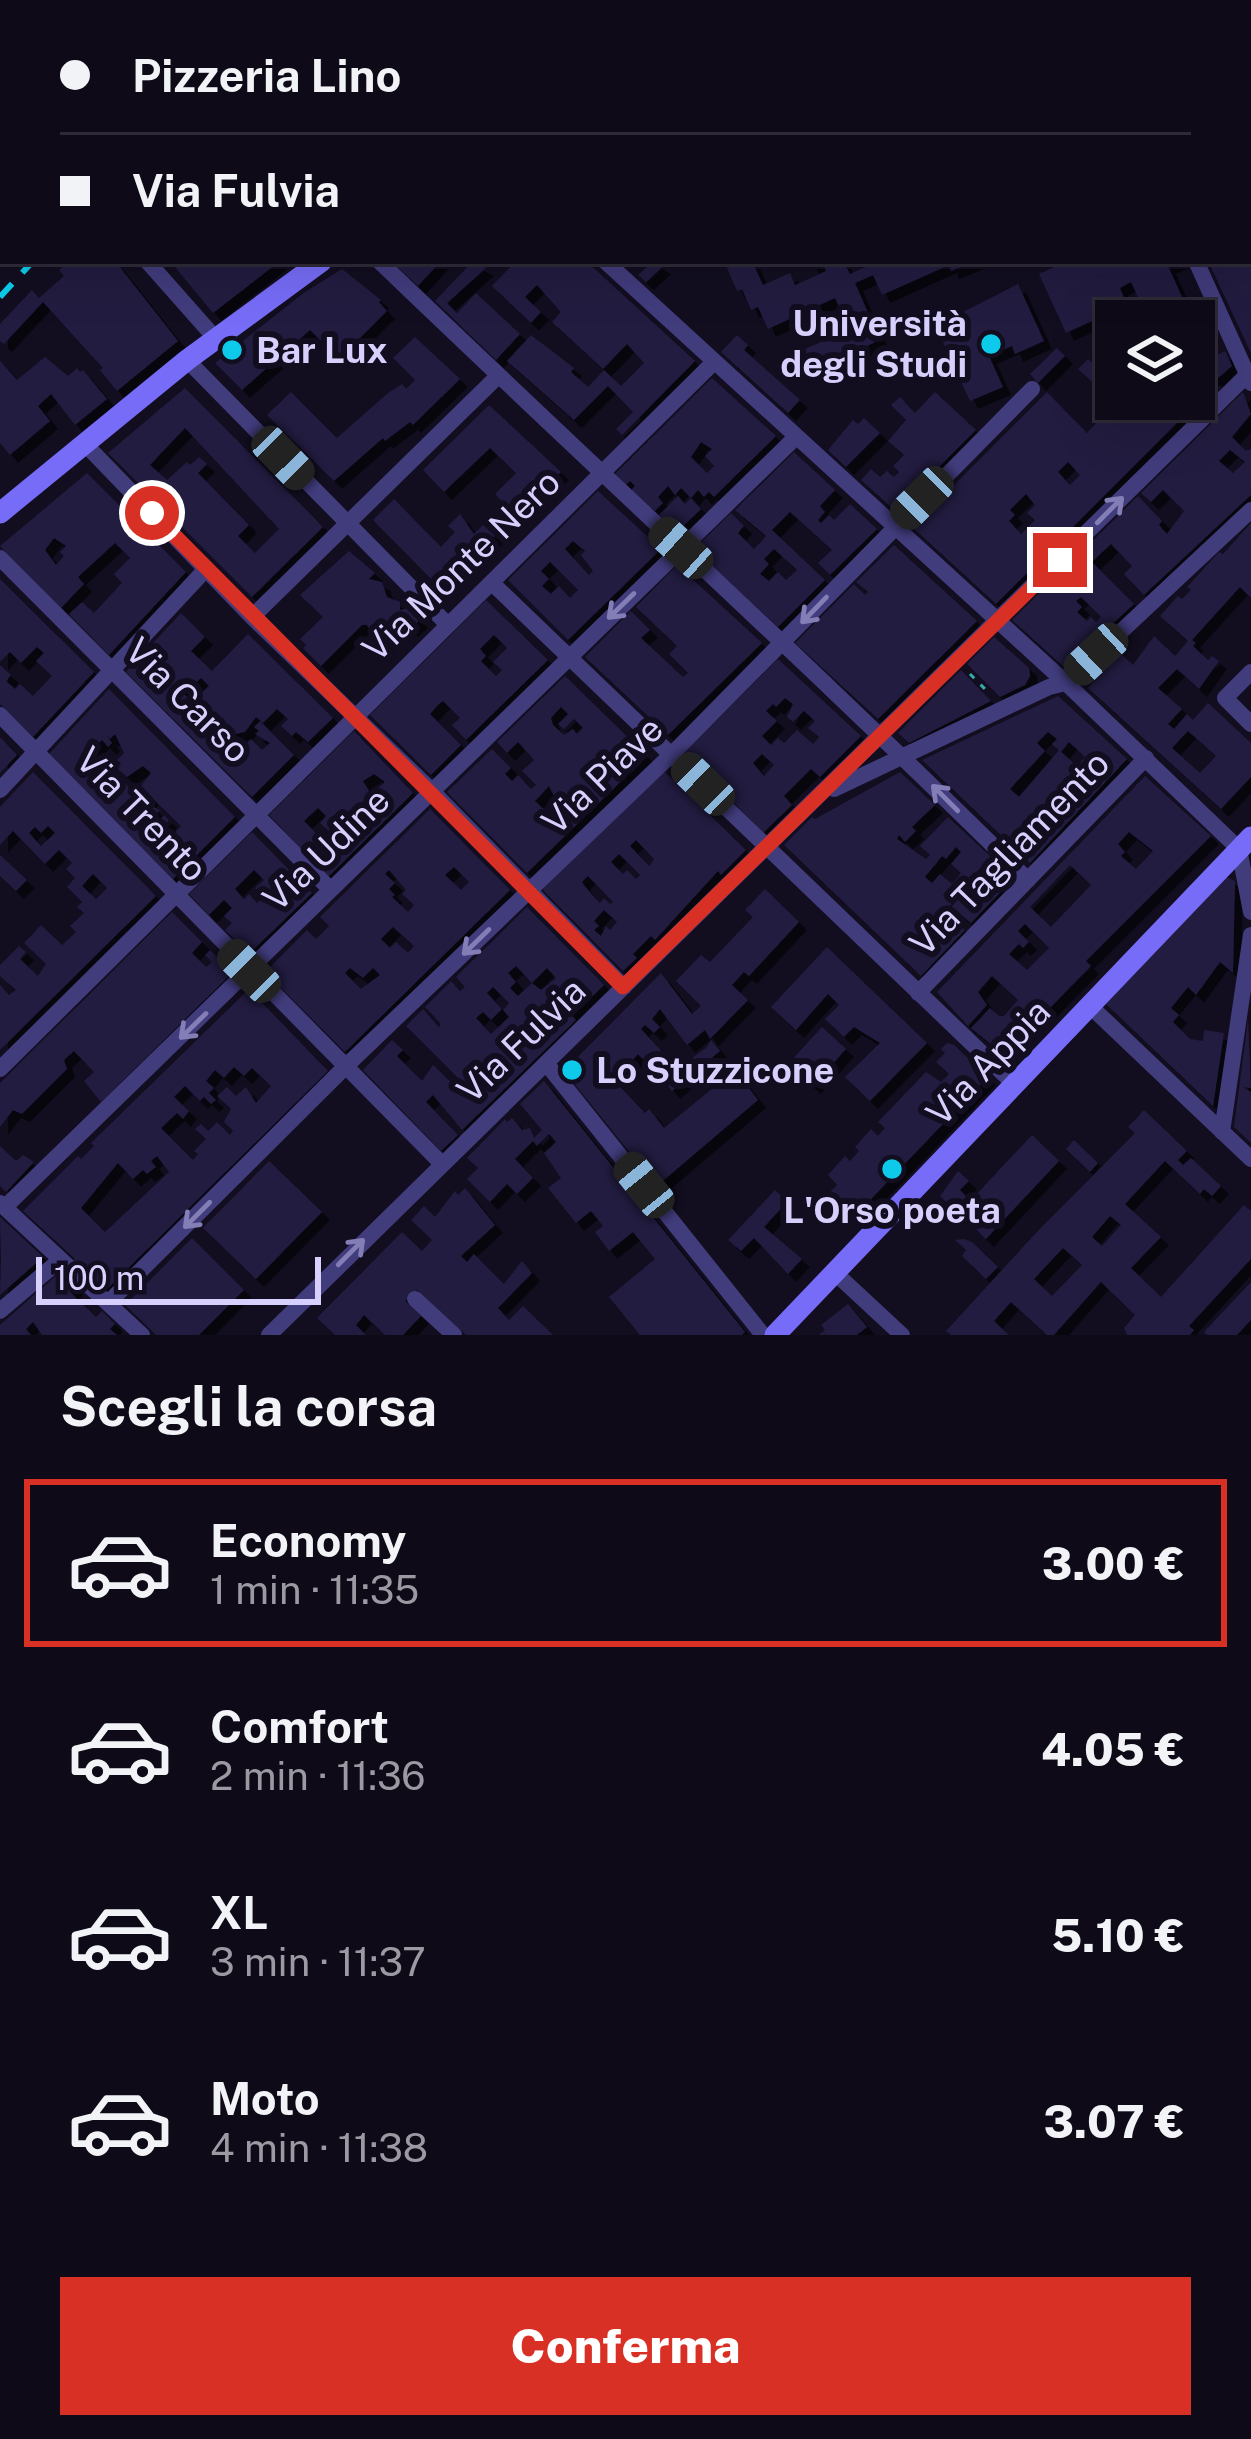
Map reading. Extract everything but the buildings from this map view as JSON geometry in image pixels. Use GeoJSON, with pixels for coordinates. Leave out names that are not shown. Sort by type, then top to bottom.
{"type":"FeatureCollection","features":[{"type":"Feature","properties":{"kind":"street"},"geometry":{"type":"LineString","coordinates":[[151,264],[215,339]]}},
{"type":"Feature","properties":{"kind":"street"},"geometry":{"type":"LineString","coordinates":[[0,514],[187,360],[318,264]]}},
{"type":"Feature","properties":{"kind":"street"},"geometry":{"type":"LineString","coordinates":[[382,264],[881,734],[1028,880]]}},
{"type":"Feature","properties":{"kind":"street"},"geometry":{"type":"LineString","coordinates":[[608,264],[1146,758],[1245,843],[1250,907]]}},
{"type":"Feature","properties":{"kind":"street"},"geometry":{"type":"LineString","coordinates":[[1197,264],[1249,380]]}},
{"type":"Feature","properties":{"kind":"street"},"geometry":{"type":"LineString","coordinates":[[187,360],[448,625]]}},
{"type":"Feature","properties":{"kind":"street","name":"Via Monte Nero"},"geometry":{"type":"LineString","coordinates":[[0,1069],[714,362]]}},
{"type":"Feature","properties":{"kind":"street"},"geometry":{"type":"LineString","coordinates":[[252,617],[499,376]]}},
{"type":"Feature","properties":{"kind":"street","name":"Via Fulvia"},"geometry":{"type":"LineString","coordinates":[[268,1335],[1249,380]]}},
{"type":"Feature","properties":{"kind":"street","name":"Via Piave"},"geometry":{"type":"LineString","coordinates":[[108,1303],[345,1067],[672,754],[1032,388]]}},
{"type":"Feature","properties":{"kind":"street","name":"Via Udine"},"geometry":{"type":"LineString","coordinates":[[2,1205],[796,437]]}},
{"type":"Feature","properties":{"kind":"street"},"geometry":{"type":"LineString","coordinates":[[85,444],[623,987]]}},
{"type":"Feature","properties":{"kind":"street","name":"Via Fulvia"},"geometry":{"type":"LineString","coordinates":[[820,795],[1066,683],[1251,510]]}},
{"type":"Feature","properties":{"kind":"street","name":"Via Carso"},"geometry":{"type":"LineString","coordinates":[[0,558],[330,889]]}},
{"type":"Feature","properties":{"kind":"street"},"geometry":{"type":"LineString","coordinates":[[0,790],[206,569]]}},
{"type":"Feature","properties":{"kind":"street"},"geometry":{"type":"LineString","coordinates":[[491,583],[1013,1083]]}},
{"type":"Feature","properties":{"kind":"street"},"geometry":{"type":"LineString","coordinates":[[1251,672],[1225,698],[1251,724]]}},
{"type":"Feature","properties":{"kind":"street","name":"Via Trento"},"geometry":{"type":"LineString","coordinates":[[0,715],[441,1162]]}},
{"type":"Feature","properties":{"kind":"street","name":"Via Tagliamento"},"geometry":{"type":"LineString","coordinates":[[918,993],[1146,758]]}},
{"type":"Feature","properties":{"kind":"street","name":"Via Appia"},"geometry":{"type":"LineString","coordinates":[[775,1335],[1245,843]]}},
{"type":"Feature","properties":{"kind":"street"},"geometry":{"type":"LineString","coordinates":[[1222,1132],[1251,935]]}},
{"type":"Feature","properties":{"kind":"street"},"geometry":{"type":"LineString","coordinates":[[1089,1005],[1251,1160]]}},
{"type":"Feature","properties":{"kind":"street"},"geometry":{"type":"LineString","coordinates":[[546,1063],[763,1335]]}},
{"type":"Feature","properties":{"kind":"street"},"geometry":{"type":"LineString","coordinates":[[2,1205],[142,1335]]}},
{"type":"Feature","properties":{"kind":"street"},"geometry":{"type":"LineString","coordinates":[[0,1311],[60,1260]]}},
{"type":"Feature","properties":{"kind":"street"},"geometry":{"type":"LineString","coordinates":[[834,1272],[902,1335]]}},
{"type":"Feature","properties":{"kind":"street"},"geometry":{"type":"LineString","coordinates":[[415,1299],[454,1335]]}},
{"type":"Feature","properties":{"kind":"path"},"geometry":{"type":"LineString","coordinates":[[957,660],[1004,710]]}},
{"type":"Feature","properties":{"kind":"railway"},"geometry":{"type":"LineString","coordinates":[[0,297],[30,264]]}},
{"type":"Feature","properties":{"kind":"place","name":"Università degli Studi"},"geometry":{"type":"Point","coordinates":[991,344]}},
{"type":"Feature","properties":{"kind":"place","name":"Bar Lux"},"geometry":{"type":"Point","coordinates":[232,350]}},
{"type":"Feature","properties":{"kind":"place","name":"Lo Stuzzicone"},"geometry":{"type":"Point","coordinates":[572,1070]}},
{"type":"Feature","properties":{"kind":"place","name":"L'Orso poeta"},"geometry":{"type":"Point","coordinates":[892,1169]}},
{"type":"Feature","properties":{"kind":"route"},"geometry":{"type":"LineString","coordinates":[[152,513],[623,987],[1060,560]]}}]}
